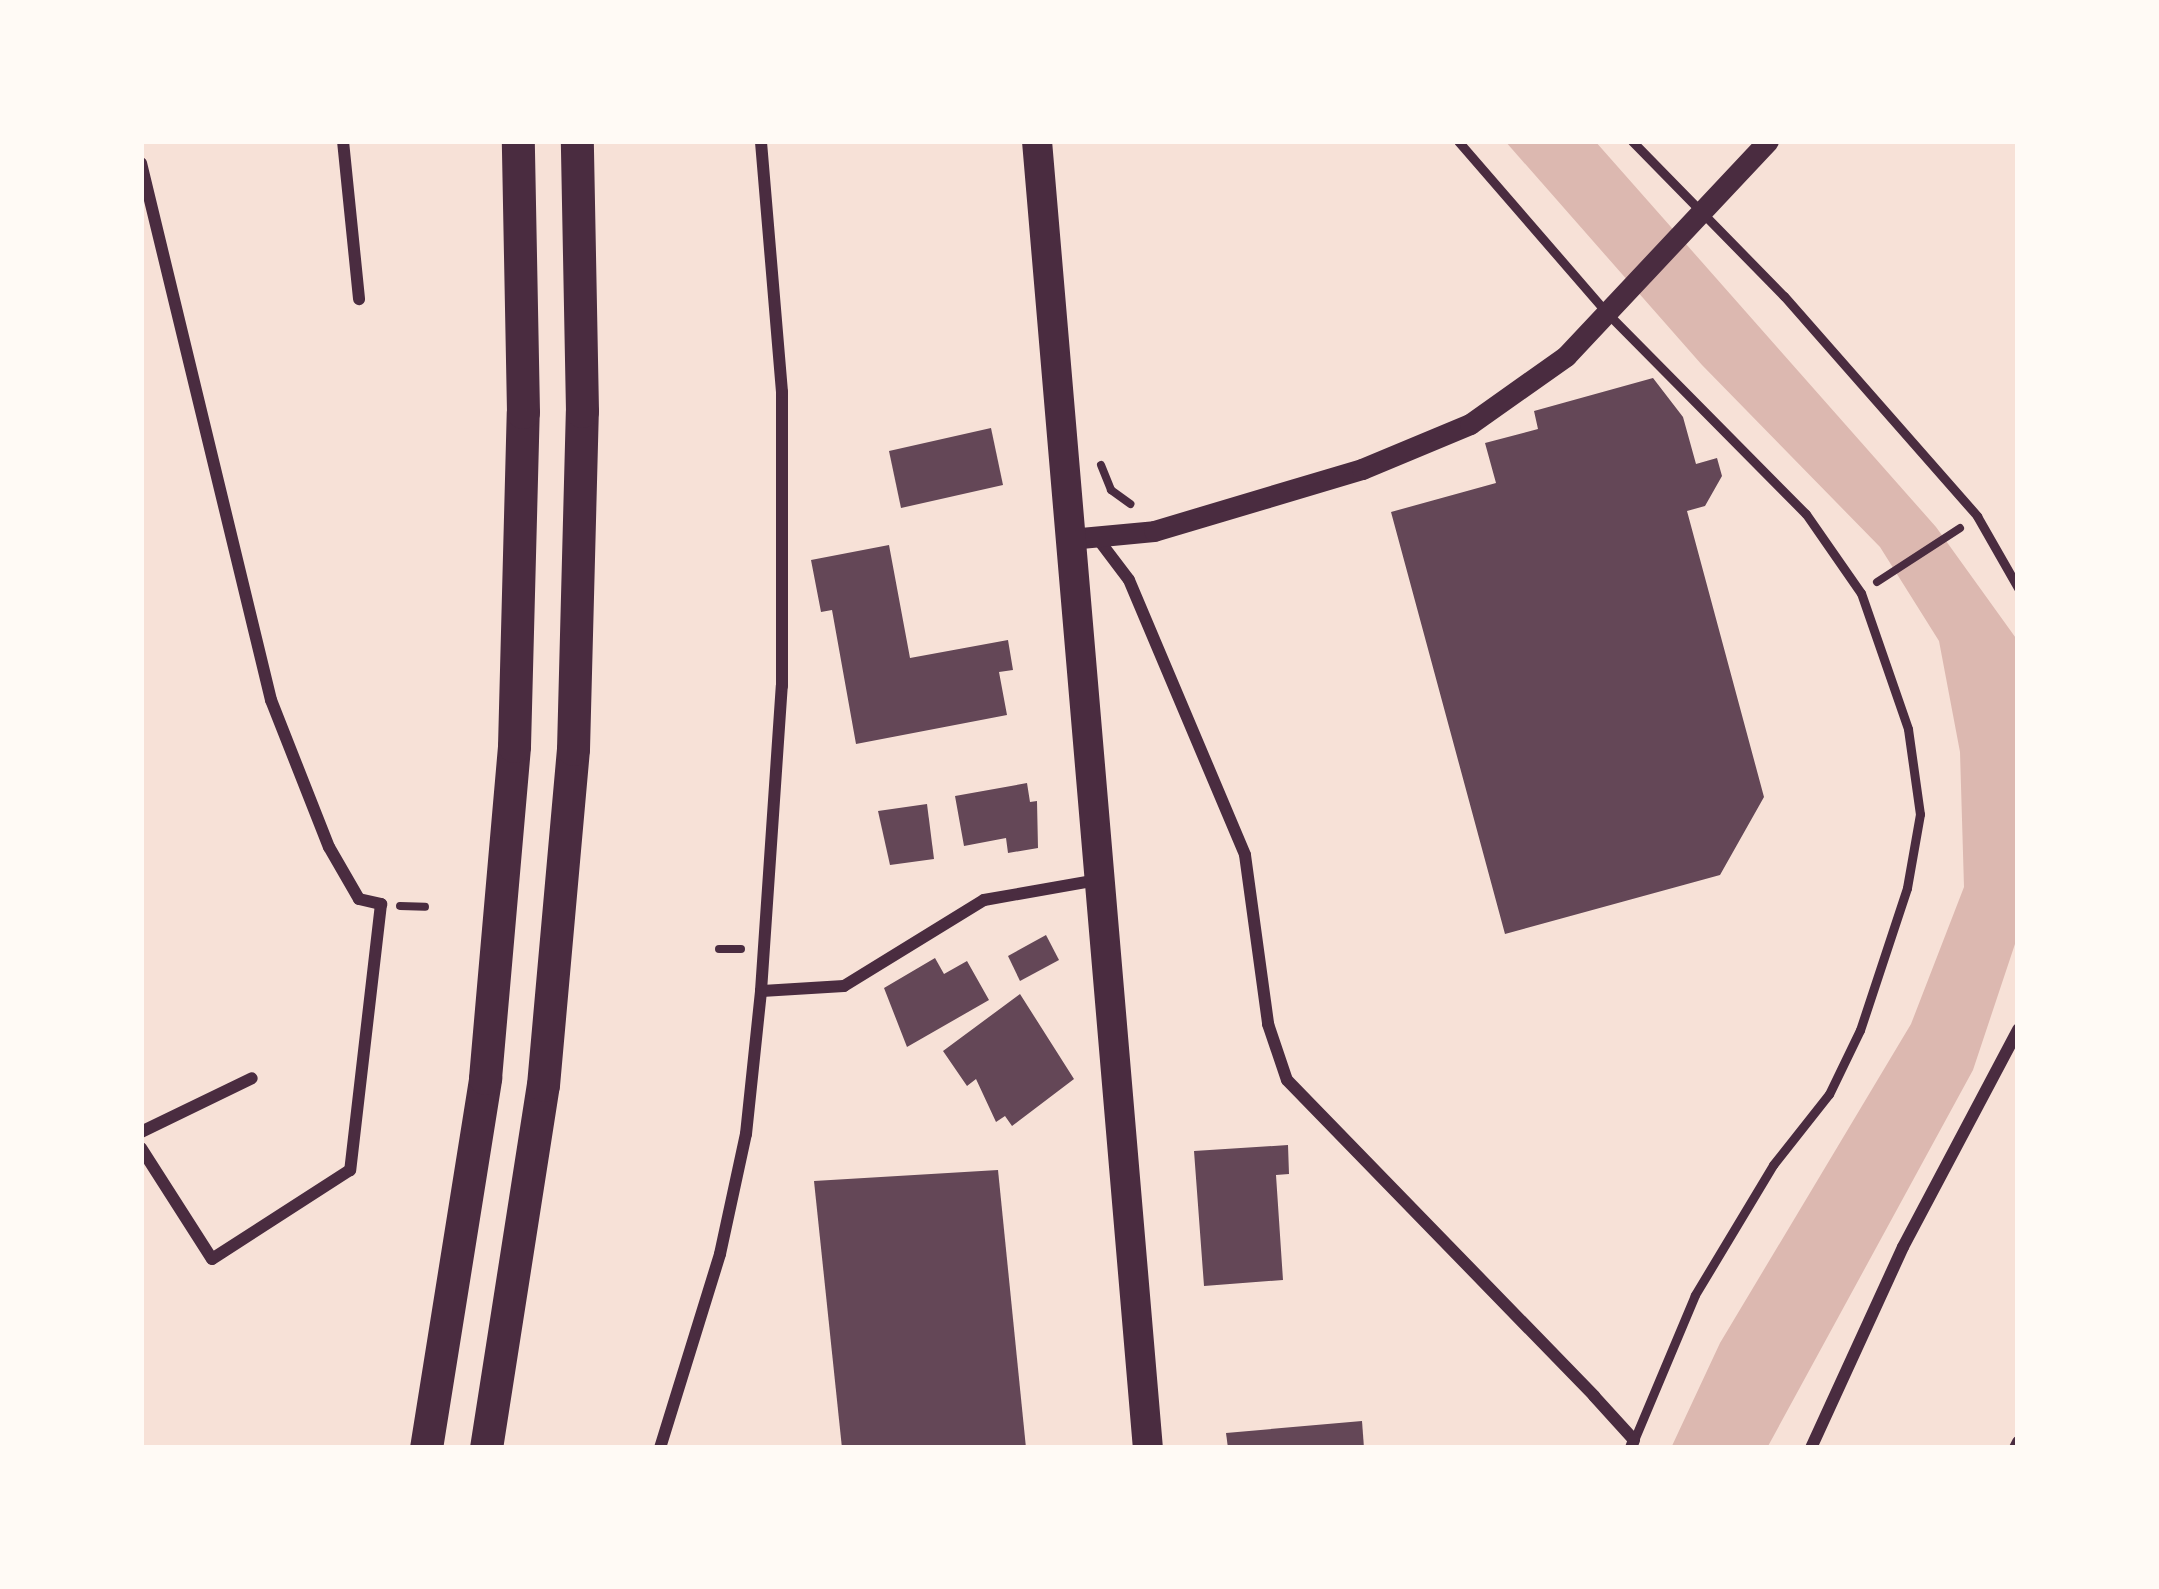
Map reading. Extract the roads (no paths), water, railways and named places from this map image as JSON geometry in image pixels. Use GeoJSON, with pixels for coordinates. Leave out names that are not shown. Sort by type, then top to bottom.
{"type":"FeatureCollection","features":[{"type":"Feature","properties":{"kind":"highway"},"geometry":{"type":"LineString","coordinates":[[426,1448],[485,1078],[514,746],[523,412],[518,141]]}},
{"type":"Feature","properties":{"kind":"highway"},"geometry":{"type":"LineString","coordinates":[[486,1448],[520,1252],[562,917],[580,580],[577,141]]}},
{"type":"Feature","properties":{"kind":"main road"},"geometry":{"type":"LineString","coordinates":[[1037,141],[1084,539],[1098,880],[1148,1448]]}},
{"type":"Feature","properties":{"kind":"street"},"geometry":{"type":"LineString","coordinates":[[343,141],[359,299]]}},
{"type":"Feature","properties":{"kind":"street"},"geometry":{"type":"LineString","coordinates":[[660,1448],[724,1234],[746,1134],[761,992],[782,686],[782,392],[760,141]]}},
{"type":"Feature","properties":{"kind":"street"},"geometry":{"type":"LineString","coordinates":[[1084,539],[1154,531],[1417,449],[1520,392],[1615,307],[1768,141]]}},
{"type":"Feature","properties":{"kind":"street"},"geometry":{"type":"LineString","coordinates":[[141,163],[271,700],[328,847],[359,899],[381,904],[350,1170],[212,1259],[141,1148]]}},
{"type":"Feature","properties":{"kind":"street"},"geometry":{"type":"LineString","coordinates":[[1084,539],[1129,580],[1245,855],[1268,1024],[1287,1080],[1633,1444]]}},
{"type":"Feature","properties":{"kind":"street"},"geometry":{"type":"LineString","coordinates":[[761,992],[844,986],[995,896],[1098,880]]}},
{"type":"Feature","properties":{"kind":"street"},"geometry":{"type":"LineString","coordinates":[[1811,1448],[1903,1247],[2018,1030]]}},
{"type":"Feature","properties":{"kind":"street"},"geometry":{"type":"LineString","coordinates":[[141,1132],[252,1078]]}},
{"type":"Feature","properties":{"kind":"lane"},"geometry":{"type":"LineString","coordinates":[[1458,141],[1792,499],[1861,593],[1908,729],[1920,814],[1907,889],[1860,1030],[1829,1094],[1773,1165],[1695,1294],[1633,1444]]}},
{"type":"Feature","properties":{"kind":"lane"},"geometry":{"type":"LineString","coordinates":[[1632,141],[1977,516],[2018,588]]}}]}
